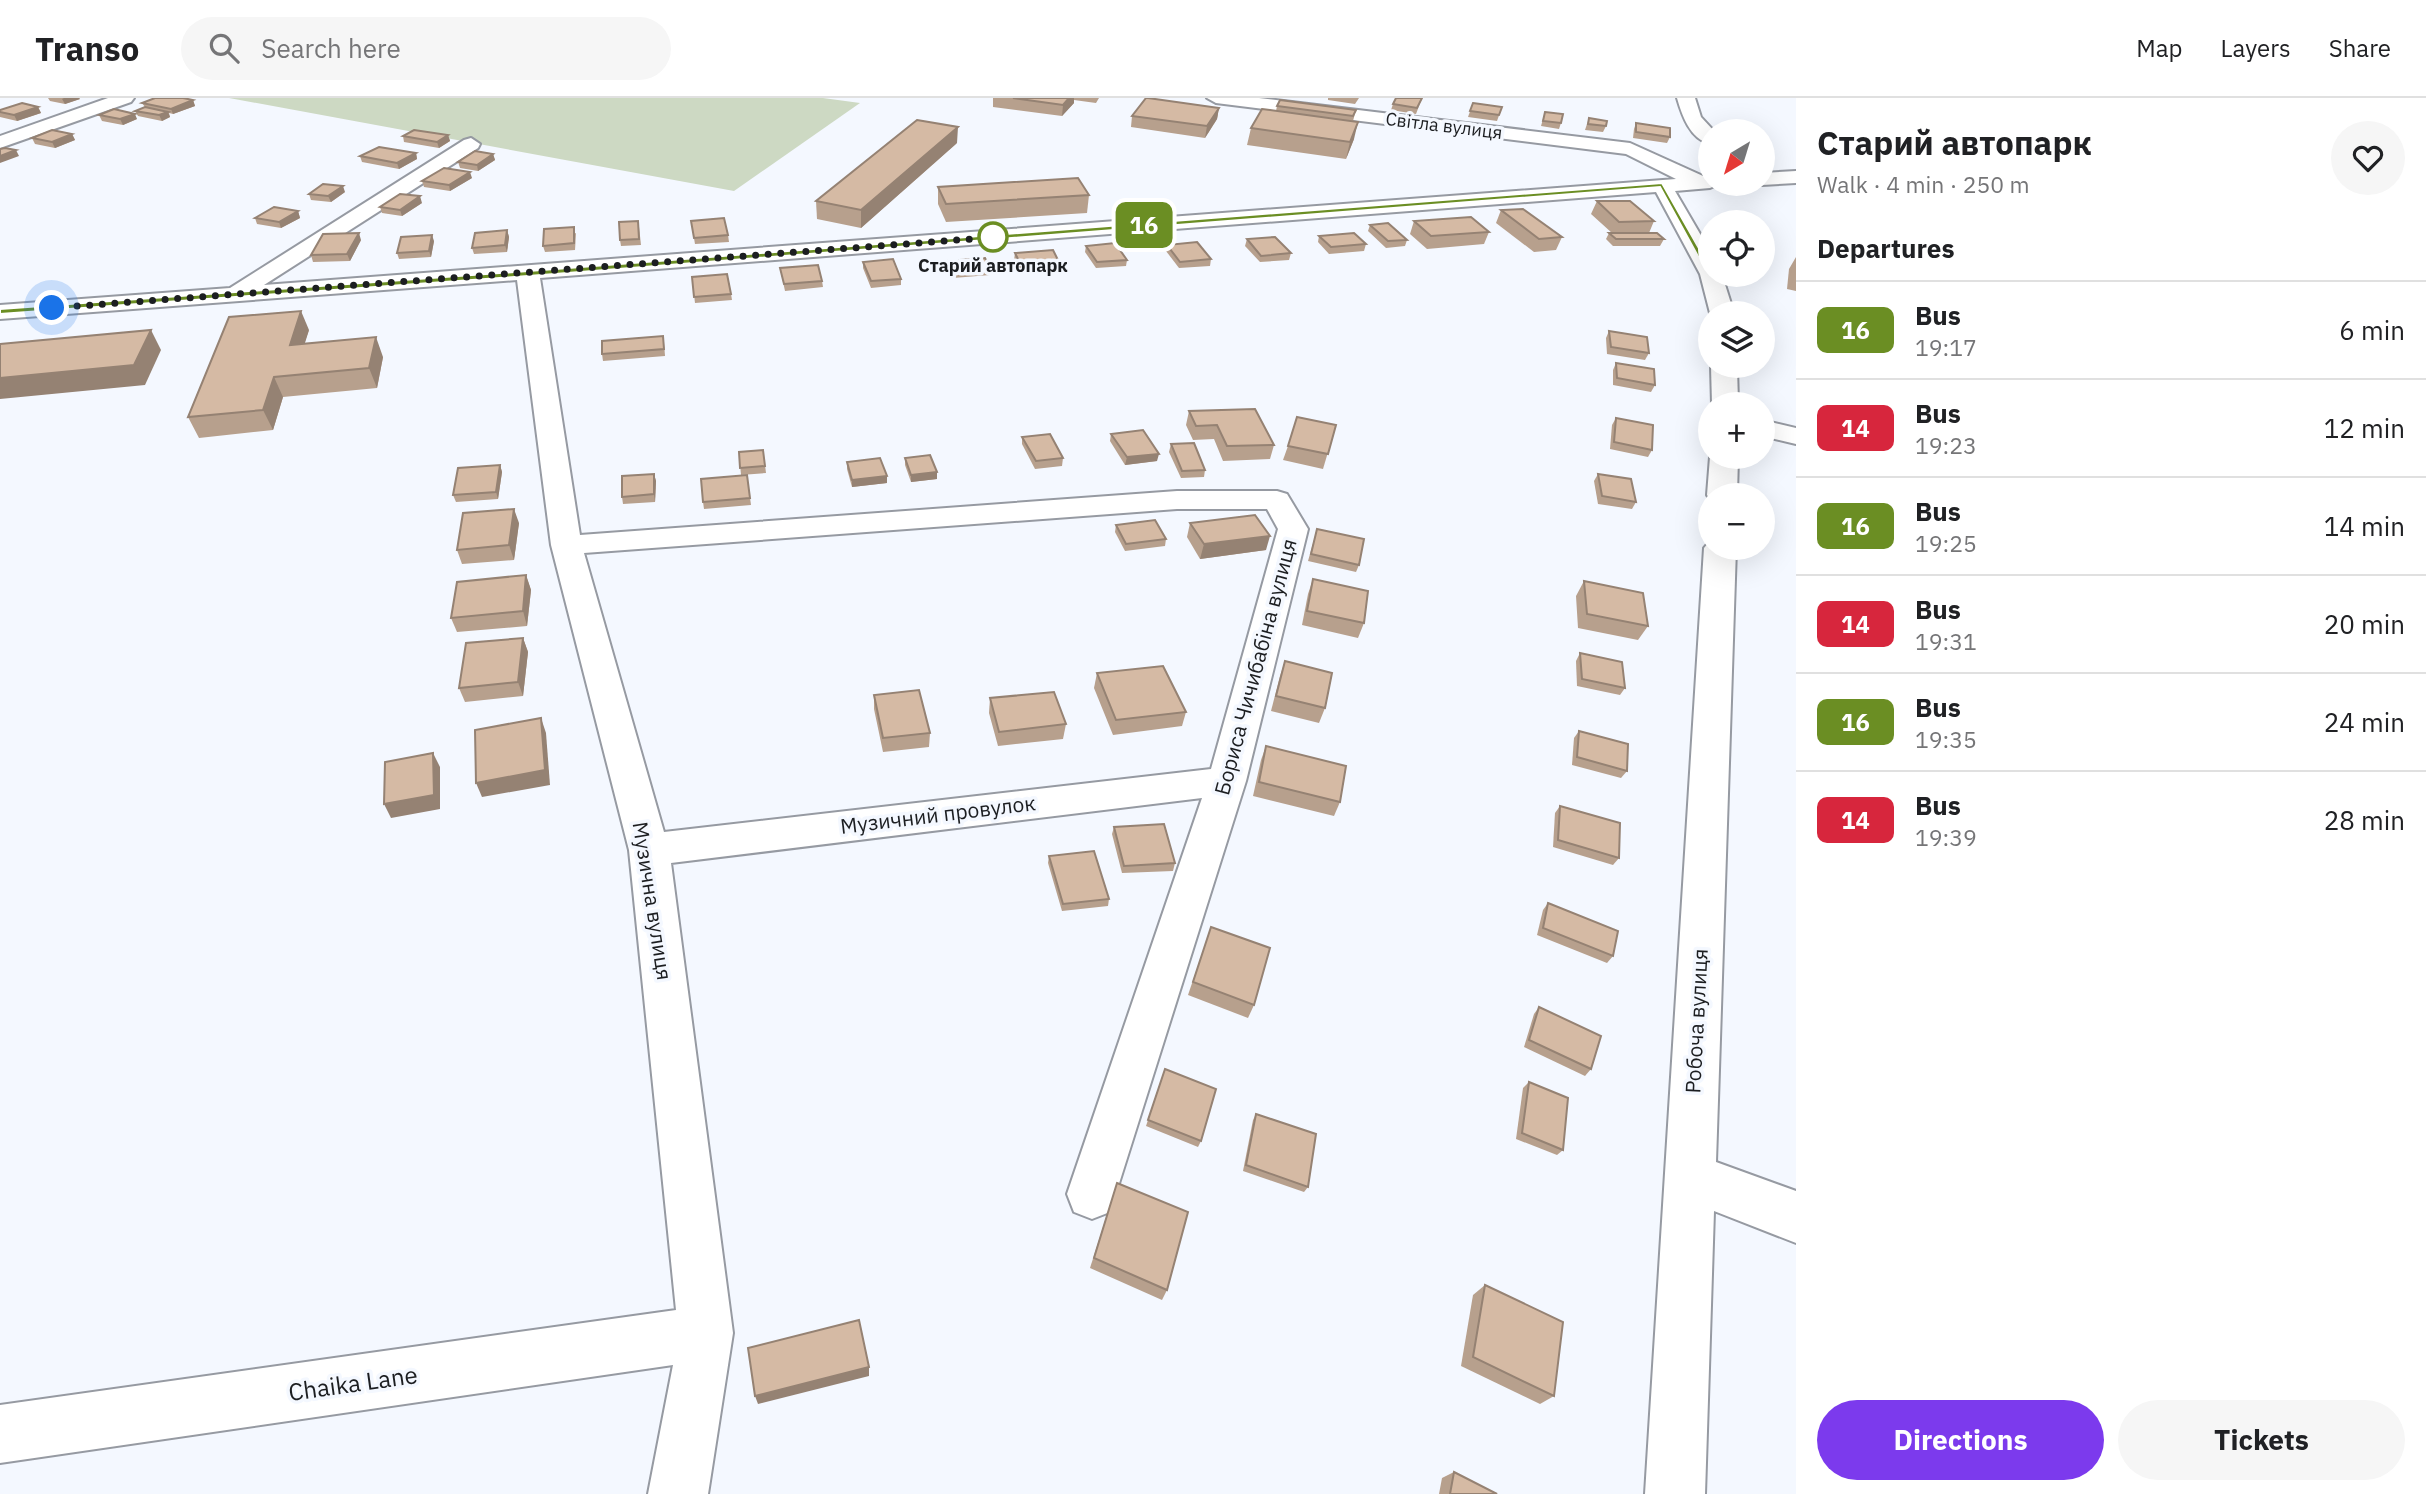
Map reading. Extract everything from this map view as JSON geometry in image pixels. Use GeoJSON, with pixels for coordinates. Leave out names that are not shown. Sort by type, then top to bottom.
{"type":"FeatureCollection","features":[{"type":"Feature","properties":{"kind":"street"},"geometry":{"type":"LineString","coordinates":[[0,142],[125,98]]}},
{"type":"Feature","properties":{"kind":"street","name":"Світла вулиця"},"geometry":{"type":"LineString","coordinates":[[1216,98],[1630,149],[1665,176]]}},
{"type":"Feature","properties":{"kind":"street"},"geometry":{"type":"LineString","coordinates":[[1686,98],[1692,119],[1698,125]]}},
{"type":"Feature","properties":{"kind":"street"},"geometry":{"type":"LineString","coordinates":[[234,294],[471,145]]}},
{"type":"Feature","properties":{"kind":"street"},"geometry":{"type":"LineString","coordinates":[[0,312],[528,274],[1665,176],[1698,168]]}},
{"type":"Feature","properties":{"kind":"street"},"geometry":{"type":"LineString","coordinates":[[1665,176],[1698,182]]}},
{"type":"Feature","properties":{"kind":"street"},"geometry":{"type":"LineString","coordinates":[[1665,176],[1698,247]]}},
{"type":"Feature","properties":{"kind":"street"},"geometry":{"type":"LineString","coordinates":[[1775,178],[1796,177]]}},
{"type":"Feature","properties":{"kind":"street","name":"Музична вулиця"},"geometry":{"type":"LineString","coordinates":[[528,274],[566,545],[649,850],[706,1333],[678,1494]]}},
{"type":"Feature","properties":{"kind":"street"},"geometry":{"type":"LineString","coordinates":[[1775,431],[1796,436]]}},
{"type":"Feature","properties":{"kind":"street","name":"Бориса Чичибабіна вулиця"},"geometry":{"type":"LineString","coordinates":[[566,545],[1177,500],[1277,500],[1293,529],[1227,780],[1092,1194]]}},
{"type":"Feature","properties":{"kind":"street","name":"Робоча вулиця"},"geometry":{"type":"LineString","coordinates":[[1675,1494],[1719,560]]}},
{"type":"Feature","properties":{"kind":"street","name":"Музичний провулок"},"geometry":{"type":"LineString","coordinates":[[649,850],[1227,780]]}},
{"type":"Feature","properties":{"kind":"street"},"geometry":{"type":"LineString","coordinates":[[1690,1177],[1796,1217]]}},
{"type":"Feature","properties":{"kind":"street","name":"Chaika Lane"},"geometry":{"type":"LineString","coordinates":[[0,1434],[706,1333]]}},
{"type":"Feature","properties":{"kind":"green space"},"geometry":{"type":"Polygon","coordinates":[[[229,98],[823,98],[860,103],[734,191],[229,98]]]}},
{"type":"Feature","properties":{"kind":"building"},"geometry":{"type":"Polygon","coordinates":[[[155,98],[193,100],[171,109],[142,103],[155,98]]]}},
{"type":"Feature","properties":{"kind":"building"},"geometry":{"type":"Polygon","coordinates":[[[1013,98],[1069,98],[1063,105],[1013,98]]]}},
{"type":"Feature","properties":{"kind":"building"},"geometry":{"type":"Polygon","coordinates":[[[1146,98],[1219,108],[1207,126],[1132,116],[1146,98]]]}},
{"type":"Feature","properties":{"kind":"building"},"geometry":{"type":"Polygon","coordinates":[[[1396,98],[1422,98],[1417,108],[1393,104],[1396,98]]]}},
{"type":"Feature","properties":{"kind":"building"},"geometry":{"type":"Polygon","coordinates":[[[1280,100],[1356,110],[1353,116],[1277,106],[1280,100]]]}},
{"type":"Feature","properties":{"kind":"building"},"geometry":{"type":"Polygon","coordinates":[[[22,103],[38,107],[14,115],[0,112],[0,110],[22,103]]]}},
{"type":"Feature","properties":{"kind":"building"},"geometry":{"type":"Polygon","coordinates":[[[1473,103],[1502,107],[1499,115],[1470,111],[1473,103]]]}},
{"type":"Feature","properties":{"kind":"building"},"geometry":{"type":"Polygon","coordinates":[[[145,107],[168,112],[159,115],[135,111],[145,107]]]}},
{"type":"Feature","properties":{"kind":"building"},"geometry":{"type":"Polygon","coordinates":[[[114,109],[135,114],[120,119],[99,115],[114,109]]]}},
{"type":"Feature","properties":{"kind":"building"},"geometry":{"type":"Polygon","coordinates":[[[1262,109],[1358,122],[1350,142],[1251,128],[1262,109]]]}},
{"type":"Feature","properties":{"kind":"building"},"geometry":{"type":"Polygon","coordinates":[[[1545,112],[1563,114],[1561,123],[1543,121],[1545,112]]]}},
{"type":"Feature","properties":{"kind":"building"},"geometry":{"type":"Polygon","coordinates":[[[1589,118],[1607,121],[1606,126],[1588,124],[1589,118]]]}},
{"type":"Feature","properties":{"kind":"building"},"geometry":{"type":"Polygon","coordinates":[[[917,120],[958,127],[861,210],[816,201],[917,120]]]}},
{"type":"Feature","properties":{"kind":"building"},"geometry":{"type":"Polygon","coordinates":[[[1636,123],[1670,128],[1670,137],[1636,132],[1636,123]]]}},
{"type":"Feature","properties":{"kind":"building"},"geometry":{"type":"Polygon","coordinates":[[[52,130],[72,134],[52,142],[32,138],[52,130]]]}},
{"type":"Feature","properties":{"kind":"building"},"geometry":{"type":"Polygon","coordinates":[[[414,130],[448,135],[437,142],[403,136],[414,130]]]}},
{"type":"Feature","properties":{"kind":"building"},"geometry":{"type":"Polygon","coordinates":[[[379,147],[416,153],[397,163],[360,156],[379,147]]]}},
{"type":"Feature","properties":{"kind":"building"},"geometry":{"type":"Polygon","coordinates":[[[0,149],[16,150],[0,156],[0,149]]]}},
{"type":"Feature","properties":{"kind":"building"},"geometry":{"type":"Polygon","coordinates":[[[475,151],[493,154],[477,165],[458,162],[475,151]]]}},
{"type":"Feature","properties":{"kind":"building"},"geometry":{"type":"Polygon","coordinates":[[[444,168],[470,172],[449,185],[422,181],[444,168]]]}},
{"type":"Feature","properties":{"kind":"building"},"geometry":{"type":"Polygon","coordinates":[[[1078,178],[1089,195],[946,204],[938,187],[1078,178]]]}},
{"type":"Feature","properties":{"kind":"building"},"geometry":{"type":"Polygon","coordinates":[[[323,184],[343,186],[328,196],[309,194],[323,184]]]}},
{"type":"Feature","properties":{"kind":"building"},"geometry":{"type":"Polygon","coordinates":[[[400,194],[420,196],[400,210],[380,207],[400,194]]]}},
{"type":"Feature","properties":{"kind":"building"},"geometry":{"type":"Polygon","coordinates":[[[1597,201],[1630,201],[1654,221],[1619,222],[1597,201]]]}},
{"type":"Feature","properties":{"kind":"building"},"geometry":{"type":"Polygon","coordinates":[[[274,207],[298,211],[279,222],[255,218],[274,207]]]}},
{"type":"Feature","properties":{"kind":"building"},"geometry":{"type":"Polygon","coordinates":[[[1523,209],[1562,237],[1539,239],[1501,210],[1523,209]]]}},
{"type":"Feature","properties":{"kind":"building"},"geometry":{"type":"Polygon","coordinates":[[[1471,217],[1489,232],[1431,236],[1414,221],[1471,217]]]}},
{"type":"Feature","properties":{"kind":"building"},"geometry":{"type":"Polygon","coordinates":[[[724,218],[728,235],[694,238],[691,221],[724,218]]]}},
{"type":"Feature","properties":{"kind":"building"},"geometry":{"type":"Polygon","coordinates":[[[638,221],[639,239],[620,240],[619,222],[638,221]]]}},
{"type":"Feature","properties":{"kind":"building"},"geometry":{"type":"Polygon","coordinates":[[[1388,223],[1407,240],[1388,241],[1370,225],[1388,223]]]}},
{"type":"Feature","properties":{"kind":"building"},"geometry":{"type":"Polygon","coordinates":[[[574,227],[574,243],[543,246],[544,229],[574,227]]]}},
{"type":"Feature","properties":{"kind":"building"},"geometry":{"type":"Polygon","coordinates":[[[507,230],[505,245],[472,248],[475,233],[507,230]]]}},
{"type":"Feature","properties":{"kind":"building"},"geometry":{"type":"Polygon","coordinates":[[[359,233],[347,254],[311,255],[323,234],[359,233]]]}},
{"type":"Feature","properties":{"kind":"building"},"geometry":{"type":"Polygon","coordinates":[[[1354,233],[1366,244],[1331,247],[1319,236],[1354,233]]]}},
{"type":"Feature","properties":{"kind":"building"},"geometry":{"type":"Polygon","coordinates":[[[1609,233],[1657,233],[1664,239],[1616,239],[1609,233]]]}},
{"type":"Feature","properties":{"kind":"building"},"geometry":{"type":"Polygon","coordinates":[[[432,235],[429,251],[397,253],[401,237],[432,235]]]}},
{"type":"Feature","properties":{"kind":"building"},"geometry":{"type":"Polygon","coordinates":[[[1275,237],[1291,253],[1261,256],[1247,239],[1275,237]]]}},
{"type":"Feature","properties":{"kind":"building"},"geometry":{"type":"Polygon","coordinates":[[[1197,242],[1211,259],[1180,262],[1167,245],[1197,242]]]}},
{"type":"Feature","properties":{"kind":"building"},"geometry":{"type":"Polygon","coordinates":[[[1115,243],[1127,260],[1097,262],[1086,246],[1115,243]]]}},
{"type":"Feature","properties":{"kind":"building"},"geometry":{"type":"Polygon","coordinates":[[[1053,250],[1058,260],[1020,263],[1015,253],[1053,250]]]}},
{"type":"Feature","properties":{"kind":"building"},"geometry":{"type":"Polygon","coordinates":[[[985,258],[990,268],[953,271],[948,261],[985,258]]]}},
{"type":"Feature","properties":{"kind":"building"},"geometry":{"type":"Polygon","coordinates":[[[893,259],[901,279],[871,281],[863,262],[893,259]]]}},
{"type":"Feature","properties":{"kind":"building"},"geometry":{"type":"Polygon","coordinates":[[[818,265],[822,281],[784,284],[780,268],[818,265]]]}},
{"type":"Feature","properties":{"kind":"building"},"geometry":{"type":"Polygon","coordinates":[[[727,274],[731,294],[694,297],[692,277],[727,274]]]}},
{"type":"Feature","properties":{"kind":"building"},"geometry":{"type":"Polygon","coordinates":[[[301,311],[290,345],[376,337],[369,368],[274,377],[263,410],[188,417],[229,317],[301,311]]]}},
{"type":"Feature","properties":{"kind":"building"},"geometry":{"type":"Polygon","coordinates":[[[151,330],[134,365],[0,378],[0,344],[151,330]]]}},
{"type":"Feature","properties":{"kind":"building"},"geometry":{"type":"Polygon","coordinates":[[[1609,331],[1647,337],[1649,353],[1611,347],[1609,331]]]}},
{"type":"Feature","properties":{"kind":"building"},"geometry":{"type":"Polygon","coordinates":[[[663,336],[664,349],[602,354],[602,341],[663,336]]]}},
{"type":"Feature","properties":{"kind":"building"},"geometry":{"type":"Polygon","coordinates":[[[1616,363],[1654,369],[1655,385],[1617,378],[1616,363]]]}},
{"type":"Feature","properties":{"kind":"building"},"geometry":{"type":"Polygon","coordinates":[[[1255,409],[1274,445],[1227,446],[1217,425],[1196,426],[1189,411],[1255,409]]]}},
{"type":"Feature","properties":{"kind":"building"},"geometry":{"type":"Polygon","coordinates":[[[1297,417],[1336,425],[1328,454],[1288,446],[1297,417]]]}},
{"type":"Feature","properties":{"kind":"building"},"geometry":{"type":"Polygon","coordinates":[[[1616,418],[1653,425],[1652,450],[1614,442],[1616,418]]]}},
{"type":"Feature","properties":{"kind":"building"},"geometry":{"type":"Polygon","coordinates":[[[1143,430],[1159,454],[1127,457],[1111,434],[1143,430]]]}},
{"type":"Feature","properties":{"kind":"building"},"geometry":{"type":"Polygon","coordinates":[[[1050,434],[1063,458],[1036,461],[1022,437],[1050,434]]]}},
{"type":"Feature","properties":{"kind":"building"},"geometry":{"type":"Polygon","coordinates":[[[1194,443],[1205,470],[1182,471],[1171,444],[1194,443]]]}},
{"type":"Feature","properties":{"kind":"building"},"geometry":{"type":"Polygon","coordinates":[[[763,450],[765,466],[740,468],[739,452],[763,450]]]}},
{"type":"Feature","properties":{"kind":"building"},"geometry":{"type":"Polygon","coordinates":[[[930,455],[937,472],[911,475],[905,458],[930,455]]]}},
{"type":"Feature","properties":{"kind":"building"},"geometry":{"type":"Polygon","coordinates":[[[880,458],[887,476],[852,480],[847,462],[880,458]]]}},
{"type":"Feature","properties":{"kind":"building"},"geometry":{"type":"Polygon","coordinates":[[[500,465],[496,492],[453,495],[458,468],[500,465]]]}},
{"type":"Feature","properties":{"kind":"building"},"geometry":{"type":"Polygon","coordinates":[[[654,474],[654,494],[622,497],[622,476],[654,474]]]}},
{"type":"Feature","properties":{"kind":"building"},"geometry":{"type":"Polygon","coordinates":[[[1598,474],[1631,479],[1636,502],[1602,496],[1598,474]]]}},
{"type":"Feature","properties":{"kind":"building"},"geometry":{"type":"Polygon","coordinates":[[[747,475],[750,498],[703,502],[701,479],[747,475]]]}},
{"type":"Feature","properties":{"kind":"building"},"geometry":{"type":"Polygon","coordinates":[[[514,509],[509,545],[457,550],[463,513],[514,509]]]}},
{"type":"Feature","properties":{"kind":"building"},"geometry":{"type":"Polygon","coordinates":[[[1255,515],[1270,536],[1204,544],[1190,523],[1255,515]]]}},
{"type":"Feature","properties":{"kind":"building"},"geometry":{"type":"Polygon","coordinates":[[[1155,520],[1166,539],[1126,544],[1116,525],[1155,520]]]}},
{"type":"Feature","properties":{"kind":"building"},"geometry":{"type":"Polygon","coordinates":[[[1317,529],[1364,539],[1359,565],[1311,554],[1317,529]]]}},
{"type":"Feature","properties":{"kind":"building"},"geometry":{"type":"Polygon","coordinates":[[[526,575],[523,611],[451,618],[457,582],[526,575]]]}},
{"type":"Feature","properties":{"kind":"building"},"geometry":{"type":"Polygon","coordinates":[[[1313,579],[1368,591],[1364,623],[1307,611],[1313,579]]]}},
{"type":"Feature","properties":{"kind":"building"},"geometry":{"type":"Polygon","coordinates":[[[1584,581],[1643,593],[1648,626],[1587,614],[1584,581]]]}},
{"type":"Feature","properties":{"kind":"building"},"geometry":{"type":"Polygon","coordinates":[[[523,638],[518,682],[459,688],[466,643],[523,638]]]}},
{"type":"Feature","properties":{"kind":"building"},"geometry":{"type":"Polygon","coordinates":[[[1580,653],[1622,662],[1625,688],[1582,679],[1580,653]]]}},
{"type":"Feature","properties":{"kind":"building"},"geometry":{"type":"Polygon","coordinates":[[[1285,661],[1332,673],[1325,708],[1276,696],[1285,661]]]}},
{"type":"Feature","properties":{"kind":"building"},"geometry":{"type":"Polygon","coordinates":[[[1163,666],[1186,712],[1116,720],[1097,673],[1163,666]]]}},
{"type":"Feature","properties":{"kind":"building"},"geometry":{"type":"Polygon","coordinates":[[[919,690],[930,733],[883,738],[874,695],[919,690]]]}},
{"type":"Feature","properties":{"kind":"building"},"geometry":{"type":"Polygon","coordinates":[[[1054,692],[1066,724],[999,732],[990,698],[1054,692]]]}},
{"type":"Feature","properties":{"kind":"building"},"geometry":{"type":"Polygon","coordinates":[[[541,718],[545,770],[476,783],[475,730],[541,718]]]}},
{"type":"Feature","properties":{"kind":"building"},"geometry":{"type":"Polygon","coordinates":[[[1579,731],[1628,744],[1627,771],[1577,757],[1579,731]]]}},
{"type":"Feature","properties":{"kind":"building"},"geometry":{"type":"Polygon","coordinates":[[[1266,746],[1346,766],[1340,802],[1259,782],[1266,746]]]}},
{"type":"Feature","properties":{"kind":"building"},"geometry":{"type":"Polygon","coordinates":[[[433,753],[434,795],[384,804],[385,762],[433,753]]]}},
{"type":"Feature","properties":{"kind":"building"},"geometry":{"type":"Polygon","coordinates":[[[1560,806],[1620,823],[1619,858],[1558,840],[1560,806]]]}},
{"type":"Feature","properties":{"kind":"building"},"geometry":{"type":"Polygon","coordinates":[[[1164,824],[1175,863],[1124,866],[1114,827],[1164,824]]]}},
{"type":"Feature","properties":{"kind":"building"},"geometry":{"type":"Polygon","coordinates":[[[1094,851],[1109,899],[1063,904],[1049,856],[1094,851]]]}},
{"type":"Feature","properties":{"kind":"building"},"geometry":{"type":"Polygon","coordinates":[[[1548,903],[1618,931],[1613,956],[1543,928],[1548,903]]]}},
{"type":"Feature","properties":{"kind":"building"},"geometry":{"type":"Polygon","coordinates":[[[1211,927],[1270,948],[1254,1005],[1193,982],[1211,927]]]}},
{"type":"Feature","properties":{"kind":"building"},"geometry":{"type":"Polygon","coordinates":[[[1539,1007],[1601,1036],[1591,1069],[1529,1040],[1539,1007]]]}},
{"type":"Feature","properties":{"kind":"building"},"geometry":{"type":"Polygon","coordinates":[[[1165,1069],[1216,1089],[1201,1141],[1148,1120],[1165,1069]]]}},
{"type":"Feature","properties":{"kind":"building"},"geometry":{"type":"Polygon","coordinates":[[[1529,1082],[1568,1098],[1563,1150],[1522,1133],[1529,1082]]]}},
{"type":"Feature","properties":{"kind":"building"},"geometry":{"type":"Polygon","coordinates":[[[1256,1114],[1316,1134],[1308,1187],[1246,1165],[1256,1114]]]}},
{"type":"Feature","properties":{"kind":"building"},"geometry":{"type":"Polygon","coordinates":[[[1117,1183],[1188,1212],[1167,1290],[1094,1258],[1117,1183]]]}},
{"type":"Feature","properties":{"kind":"building"},"geometry":{"type":"Polygon","coordinates":[[[1485,1285],[1563,1322],[1554,1396],[1473,1357],[1485,1285]]]}},
{"type":"Feature","properties":{"kind":"building"},"geometry":{"type":"Polygon","coordinates":[[[859,1320],[869,1367],[755,1396],[748,1348],[859,1320]]]}},
{"type":"Feature","properties":{"kind":"building"},"geometry":{"type":"Polygon","coordinates":[[[1454,1472],[1497,1494],[1450,1494],[1454,1472]]]}},
{"type":"Feature","properties":{"kind":"bus line","name":"16"},"geometry":{"type":"LineString","coordinates":[[0,312],[555,272],[1662,185],[1698,249]]}},
{"type":"Feature","properties":{"kind":"place","name":"Старий автопарк"},"geometry":{"type":"Point","coordinates":[993,237]}},
{"type":"Feature","properties":{"kind":"route"},"geometry":{"type":"LineString","coordinates":[[52,308],[998,237],[993,237]]}}]}
